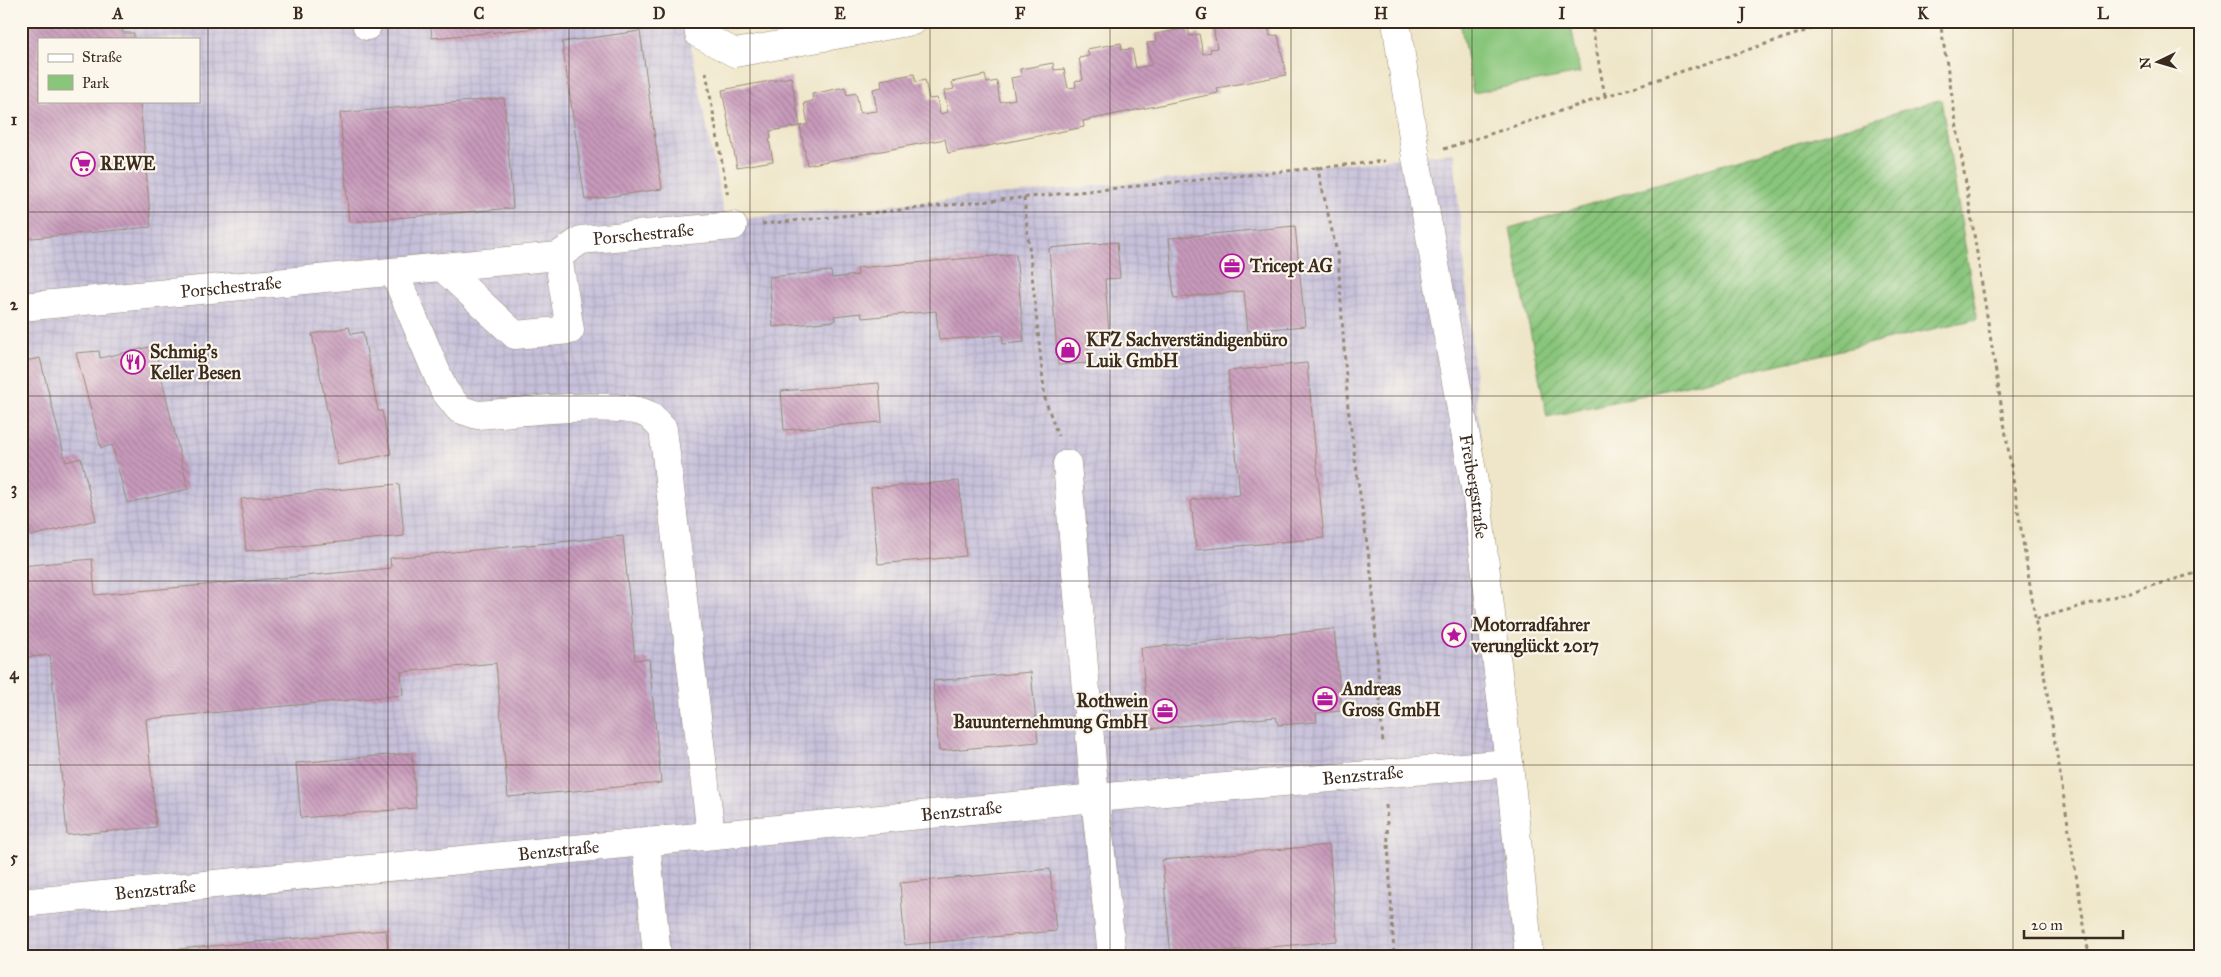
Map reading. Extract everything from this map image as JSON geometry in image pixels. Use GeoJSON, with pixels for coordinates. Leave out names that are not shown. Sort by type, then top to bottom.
{"type":"FeatureCollection","features":[{"type":"Feature","properties":{"kind":"street"},"geometry":{"type":"LineString","coordinates":[[698,28],[735,53],[913,21]]}},
{"type":"Feature","properties":{"kind":"street","name":"Freibergstraße"},"geometry":{"type":"LineString","coordinates":[[1396,21],[1416,158],[1477,499],[1530,956]]}},
{"type":"Feature","properties":{"kind":"street","name":"Porschestraße"},"geometry":{"type":"LineString","coordinates":[[21,308],[558,256],[581,240],[733,226]]}},
{"type":"Feature","properties":{"kind":"street"},"geometry":{"type":"LineString","coordinates":[[442,267],[515,335],[570,330],[558,256]]}},
{"type":"Feature","properties":{"kind":"street"},"geometry":{"type":"LineString","coordinates":[[394,272],[444,390],[459,409],[476,415],[590,408],[629,408],[649,415],[663,429],[711,835]]}},
{"type":"Feature","properties":{"kind":"street"},"geometry":{"type":"LineString","coordinates":[[1067,464],[1096,798],[1112,956]]}},
{"type":"Feature","properties":{"kind":"street","name":"Benzstraße"},"geometry":{"type":"LineString","coordinates":[[21,903],[1096,798],[1509,763]]}},
{"type":"Feature","properties":{"kind":"street"},"geometry":{"type":"LineString","coordinates":[[646,841],[657,956]]}},
{"type":"Feature","properties":{"kind":"path"},"geometry":{"type":"LineString","coordinates":[[1591,21],[1604,96]]}},
{"type":"Feature","properties":{"kind":"path"},"geometry":{"type":"LineString","coordinates":[[1809,21],[1811,29]]}},
{"type":"Feature","properties":{"kind":"path"},"geometry":{"type":"LineString","coordinates":[[698,28],[733,226],[1024,198],[1317,166],[1416,158],[1836,21]]}},
{"type":"Feature","properties":{"kind":"path"},"geometry":{"type":"LineString","coordinates":[[1940,21],[2089,956]]}},
{"type":"Feature","properties":{"kind":"path"},"geometry":{"type":"LineString","coordinates":[[1317,166],[1338,257],[1348,408],[1372,580],[1385,774],[1394,956]]}},
{"type":"Feature","properties":{"kind":"path"},"geometry":{"type":"LineString","coordinates":[[1024,198],[1044,399],[1067,464]]}},
{"type":"Feature","properties":{"kind":"path"},"geometry":{"type":"LineString","coordinates":[[2036,619],[2200,572]]}},
{"type":"Feature","properties":{"kind":"shaded area"},"geometry":{"type":"Polygon","coordinates":[[[21,21],[686,21],[725,220],[1454,153],[1515,814],[1524,956],[21,956],[21,21]]]}},
{"type":"Feature","properties":{"kind":"green space"},"geometry":{"type":"Polygon","coordinates":[[[1460,21],[1570,21],[1580,73],[1473,93],[1460,21]]]}},
{"type":"Feature","properties":{"kind":"green space"},"geometry":{"type":"Polygon","coordinates":[[[1941,99],[1977,319],[1547,417],[1510,228],[1941,99]]]}},
{"type":"Feature","properties":{"kind":"building","name":"REWE"},"geometry":{"type":"Polygon","coordinates":[[[21,21],[121,21],[123,33],[134,33],[134,38],[38,38],[38,102],[140,102],[151,227],[21,239],[21,21]]]}},
{"type":"Feature","properties":{"kind":"building"},"geometry":{"type":"Polygon","coordinates":[[[430,21],[593,21],[593,23],[432,38],[430,21]]]}},
{"type":"Feature","properties":{"kind":"building"},"geometry":{"type":"Polygon","coordinates":[[[721,21],[771,21],[771,22],[734,29],[721,21]]]}},
{"type":"Feature","properties":{"kind":"building"},"geometry":{"type":"Polygon","coordinates":[[[1222,21],[1267,21],[1270,36],[1278,35],[1286,75],[1217,88],[1218,93],[1083,121],[1084,127],[982,147],[948,153],[945,139],[807,165],[800,126],[808,124],[804,103],[813,101],[812,94],[845,87],[847,95],[856,93],[860,113],[877,111],[873,89],[882,87],[881,80],[914,74],[916,82],[925,80],[929,99],[937,98],[940,114],[948,112],[944,91],[954,89],[952,82],[985,75],[987,83],[997,81],[1000,102],[1015,99],[1011,78],[1021,76],[1020,69],[1053,63],[1054,70],[1064,69],[1068,88],[1076,87],[1075,81],[1083,80],[1079,58],[1089,56],[1087,49],[1121,43],[1122,50],[1132,49],[1136,68],[1151,65],[1147,43],[1156,42],[1155,34],[1188,28],[1190,36],[1199,34],[1203,54],[1211,52],[1210,49],[1217,48],[1213,26],[1223,24],[1222,21]]]}},
{"type":"Feature","properties":{"kind":"building"},"geometry":{"type":"Polygon","coordinates":[[[640,31],[662,189],[585,200],[562,42],[640,31]]]}},
{"type":"Feature","properties":{"kind":"building"},"geometry":{"type":"Polygon","coordinates":[[[791,77],[800,126],[770,131],[771,139],[769,139],[773,161],[737,167],[722,90],[791,77]]]}},
{"type":"Feature","properties":{"kind":"building"},"geometry":{"type":"Polygon","coordinates":[[[504,98],[513,208],[349,222],[340,113],[504,98]]]}},
{"type":"Feature","properties":{"kind":"building"},"geometry":{"type":"Polygon","coordinates":[[[1295,226],[1305,326],[1248,331],[1244,291],[1174,298],[1169,238],[1295,226]]]}},
{"type":"Feature","properties":{"kind":"building"},"geometry":{"type":"Polygon","coordinates":[[[1117,242],[1120,278],[1105,279],[1109,333],[1087,335],[1089,363],[1058,365],[1049,248],[1117,242]]]}},
{"type":"Feature","properties":{"kind":"building"},"geometry":{"type":"Polygon","coordinates":[[[1016,254],[1024,342],[1003,344],[1002,335],[939,340],[936,311],[862,318],[861,313],[834,316],[835,321],[773,327],[769,277],[831,271],[832,278],[858,275],[857,268],[1016,254]]]}},
{"type":"Feature","properties":{"kind":"building"},"geometry":{"type":"Polygon","coordinates":[[[349,327],[351,334],[363,332],[378,411],[382,411],[391,454],[338,465],[312,334],[349,327]]]}},
{"type":"Feature","properties":{"kind":"building"},"geometry":{"type":"Polygon","coordinates":[[[154,346],[188,489],[127,503],[112,445],[101,448],[76,353],[99,351],[100,358],[154,346]]]}},
{"type":"Feature","properties":{"kind":"building"},"geometry":{"type":"Polygon","coordinates":[[[40,358],[66,462],[81,458],[96,520],[31,536],[26,517],[21,518],[21,362],[40,358]]]}},
{"type":"Feature","properties":{"kind":"building"},"geometry":{"type":"Polygon","coordinates":[[[1307,363],[1324,538],[1196,550],[1191,500],[1240,495],[1228,371],[1307,363]]]}},
{"type":"Feature","properties":{"kind":"building"},"geometry":{"type":"Polygon","coordinates":[[[879,383],[882,422],[784,430],[781,391],[879,383]]]}},
{"type":"Feature","properties":{"kind":"building"},"geometry":{"type":"Polygon","coordinates":[[[959,481],[966,556],[878,564],[871,488],[959,481]]]}},
{"type":"Feature","properties":{"kind":"building"},"geometry":{"type":"Polygon","coordinates":[[[399,484],[404,536],[246,551],[241,499],[399,484]]]}},
{"type":"Feature","properties":{"kind":"building"},"geometry":{"type":"Polygon","coordinates":[[[623,536],[635,660],[649,659],[661,783],[508,797],[496,663],[401,672],[403,695],[146,719],[156,827],[67,835],[50,655],[21,658],[21,566],[92,559],[95,595],[391,568],[390,558],[623,536]]]}},
{"type":"Feature","properties":{"kind":"building"},"geometry":{"type":"Polygon","coordinates":[[[1334,629],[1342,711],[1316,713],[1317,722],[1278,725],[1276,717],[1149,729],[1141,648],[1334,629]]]}},
{"type":"Feature","properties":{"kind":"building"},"geometry":{"type":"Polygon","coordinates":[[[1031,672],[1038,742],[939,751],[933,681],[1031,672]]]}},
{"type":"Feature","properties":{"kind":"building"},"geometry":{"type":"Polygon","coordinates":[[[412,753],[416,808],[301,818],[296,763],[412,753]]]}},
{"type":"Feature","properties":{"kind":"building"},"geometry":{"type":"Polygon","coordinates":[[[1329,845],[1337,941],[1171,956],[1162,860],[1329,845]]]}},
{"type":"Feature","properties":{"kind":"building"},"geometry":{"type":"Polygon","coordinates":[[[1050,869],[1056,931],[905,945],[900,883],[1050,869]]]}},
{"type":"Feature","properties":{"kind":"building"},"geometry":{"type":"Polygon","coordinates":[[[386,930],[388,956],[125,956],[124,954],[386,930]]]}},
{"type":"Feature","properties":{"kind":"place","name":"REWE"},"geometry":{"type":"Point","coordinates":[83,164]}},
{"type":"Feature","properties":{"kind":"place","name":"Tricept AG"},"geometry":{"type":"Point","coordinates":[1232,266]}},
{"type":"Feature","properties":{"kind":"place","name":"KFZ Sachverständigenbüro Luik GmbH"},"geometry":{"type":"Point","coordinates":[1068,350]}},
{"type":"Feature","properties":{"kind":"place","name":"Schmig's Keller Besen"},"geometry":{"type":"Point","coordinates":[133,362]}},
{"type":"Feature","properties":{"kind":"place","name":"Motorradfahrer verunglückt 2017"},"geometry":{"type":"Point","coordinates":[1454,635]}},
{"type":"Feature","properties":{"kind":"place","name":"Andreas Gross GmbH"},"geometry":{"type":"Point","coordinates":[1325,699]}},
{"type":"Feature","properties":{"kind":"place","name":"Rothwein Bauunternehmung GmbH"},"geometry":{"type":"Point","coordinates":[1165,711]}}]}
